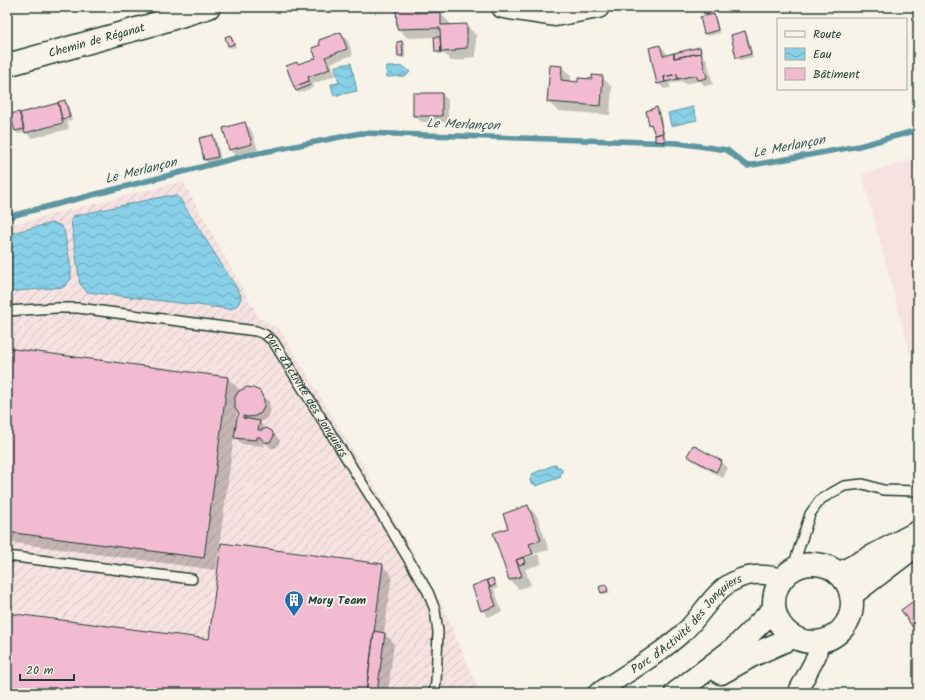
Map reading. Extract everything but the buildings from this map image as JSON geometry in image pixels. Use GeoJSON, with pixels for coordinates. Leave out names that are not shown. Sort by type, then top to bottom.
{"type":"FeatureCollection","features":[{"type":"Feature","properties":{"kind":"main road","name":"Chemin de Réganat"},"geometry":{"type":"LineString","coordinates":[[7,65],[151,25],[209,7]]}},
{"type":"Feature","properties":{"kind":"main road"},"geometry":{"type":"LineString","coordinates":[[503,7],[555,15],[598,7]]}},
{"type":"Feature","properties":{"kind":"main road"},"geometry":{"type":"LineString","coordinates":[[839,574],[918,532]]}},
{"type":"Feature","properties":{"kind":"main road"},"geometry":{"type":"LineString","coordinates":[[851,595],[918,544]]}},
{"type":"Feature","properties":{"kind":"main road"},"geometry":{"type":"LineString","coordinates":[[816,564],[828,567],[839,574],[847,583],[851,595],[852,608],[845,625],[831,638],[819,642],[805,641],[793,637],[777,620],[774,609],[776,588],[787,574],[804,565],[816,564]]}},
{"type":"Feature","properties":{"kind":"main road"},"geometry":{"type":"LineString","coordinates":[[676,693],[735,648],[774,609]]}},
{"type":"Feature","properties":{"kind":"main road"},"geometry":{"type":"LineString","coordinates":[[685,693],[753,655],[793,637]]}},
{"type":"Feature","properties":{"kind":"street","name":"Parc d'Activité des Jonquiers"},"geometry":{"type":"LineString","coordinates":[[597,693],[667,646],[685,630],[720,591],[734,580],[754,576],[787,574]]}},
{"type":"Feature","properties":{"kind":"street"},"geometry":{"type":"LineString","coordinates":[[797,693],[817,655],[819,642]]}},
{"type":"Feature","properties":{"kind":"lane","name":"Parc d'Activité des Jonquiers"},"geometry":{"type":"LineString","coordinates":[[7,311],[78,308],[256,330],[273,341],[387,523],[428,592],[435,610],[438,632],[436,682],[434,693]]}},
{"type":"Feature","properties":{"kind":"lane"},"geometry":{"type":"LineString","coordinates":[[787,574],[810,514],[821,499],[844,486],[863,484],[883,490],[918,491]]}},
{"type":"Feature","properties":{"kind":"lane"},"geometry":{"type":"LineString","coordinates":[[7,556],[192,579]]}},
{"type":"Feature","properties":{"kind":"shaded area"},"geometry":{"type":"Polygon","coordinates":[[[918,158],[918,384],[862,174],[918,158]]]}},
{"type":"Feature","properties":{"kind":"shaded area"},"geometry":{"type":"Polygon","coordinates":[[[183,181],[259,318],[280,330],[382,498],[441,603],[480,693],[7,693],[7,226],[183,181]]]}},
{"type":"Feature","properties":{"kind":"water"},"geometry":{"type":"Polygon","coordinates":[[[351,63],[357,91],[334,96],[331,84],[339,83],[335,66],[351,63]]]}},
{"type":"Feature","properties":{"kind":"water"},"geometry":{"type":"Polygon","coordinates":[[[386,67],[402,67],[408,69],[410,72],[406,76],[387,77],[386,67]]]}},
{"type":"Feature","properties":{"kind":"water"},"geometry":{"type":"Polygon","coordinates":[[[693,107],[697,120],[671,126],[668,113],[693,107]]]}},
{"type":"Feature","properties":{"kind":"water"},"geometry":{"type":"Polygon","coordinates":[[[166,196],[176,196],[180,199],[241,295],[237,306],[230,309],[87,292],[80,284],[71,221],[73,216],[166,196]]]}},
{"type":"Feature","properties":{"kind":"water"},"geometry":{"type":"Polygon","coordinates":[[[52,223],[60,225],[64,230],[71,268],[71,279],[64,287],[7,292],[7,234],[52,223]]]}},
{"type":"Feature","properties":{"kind":"water"},"geometry":{"type":"Polygon","coordinates":[[[556,464],[557,467],[562,469],[560,474],[561,477],[536,486],[535,484],[531,483],[530,480],[532,474],[556,464]]]}},
{"type":"Feature","properties":{"kind":"waterway","name":"Le Merlançon"},"geometry":{"type":"LineString","coordinates":[[7,217],[244,156],[361,133],[678,143],[727,150],[747,166],[859,146],[918,130]]}},
{"type":"Feature","properties":{"kind":"place","name":"Mory Team"},"geometry":{"type":"Point","coordinates":[294,617]}}]}
